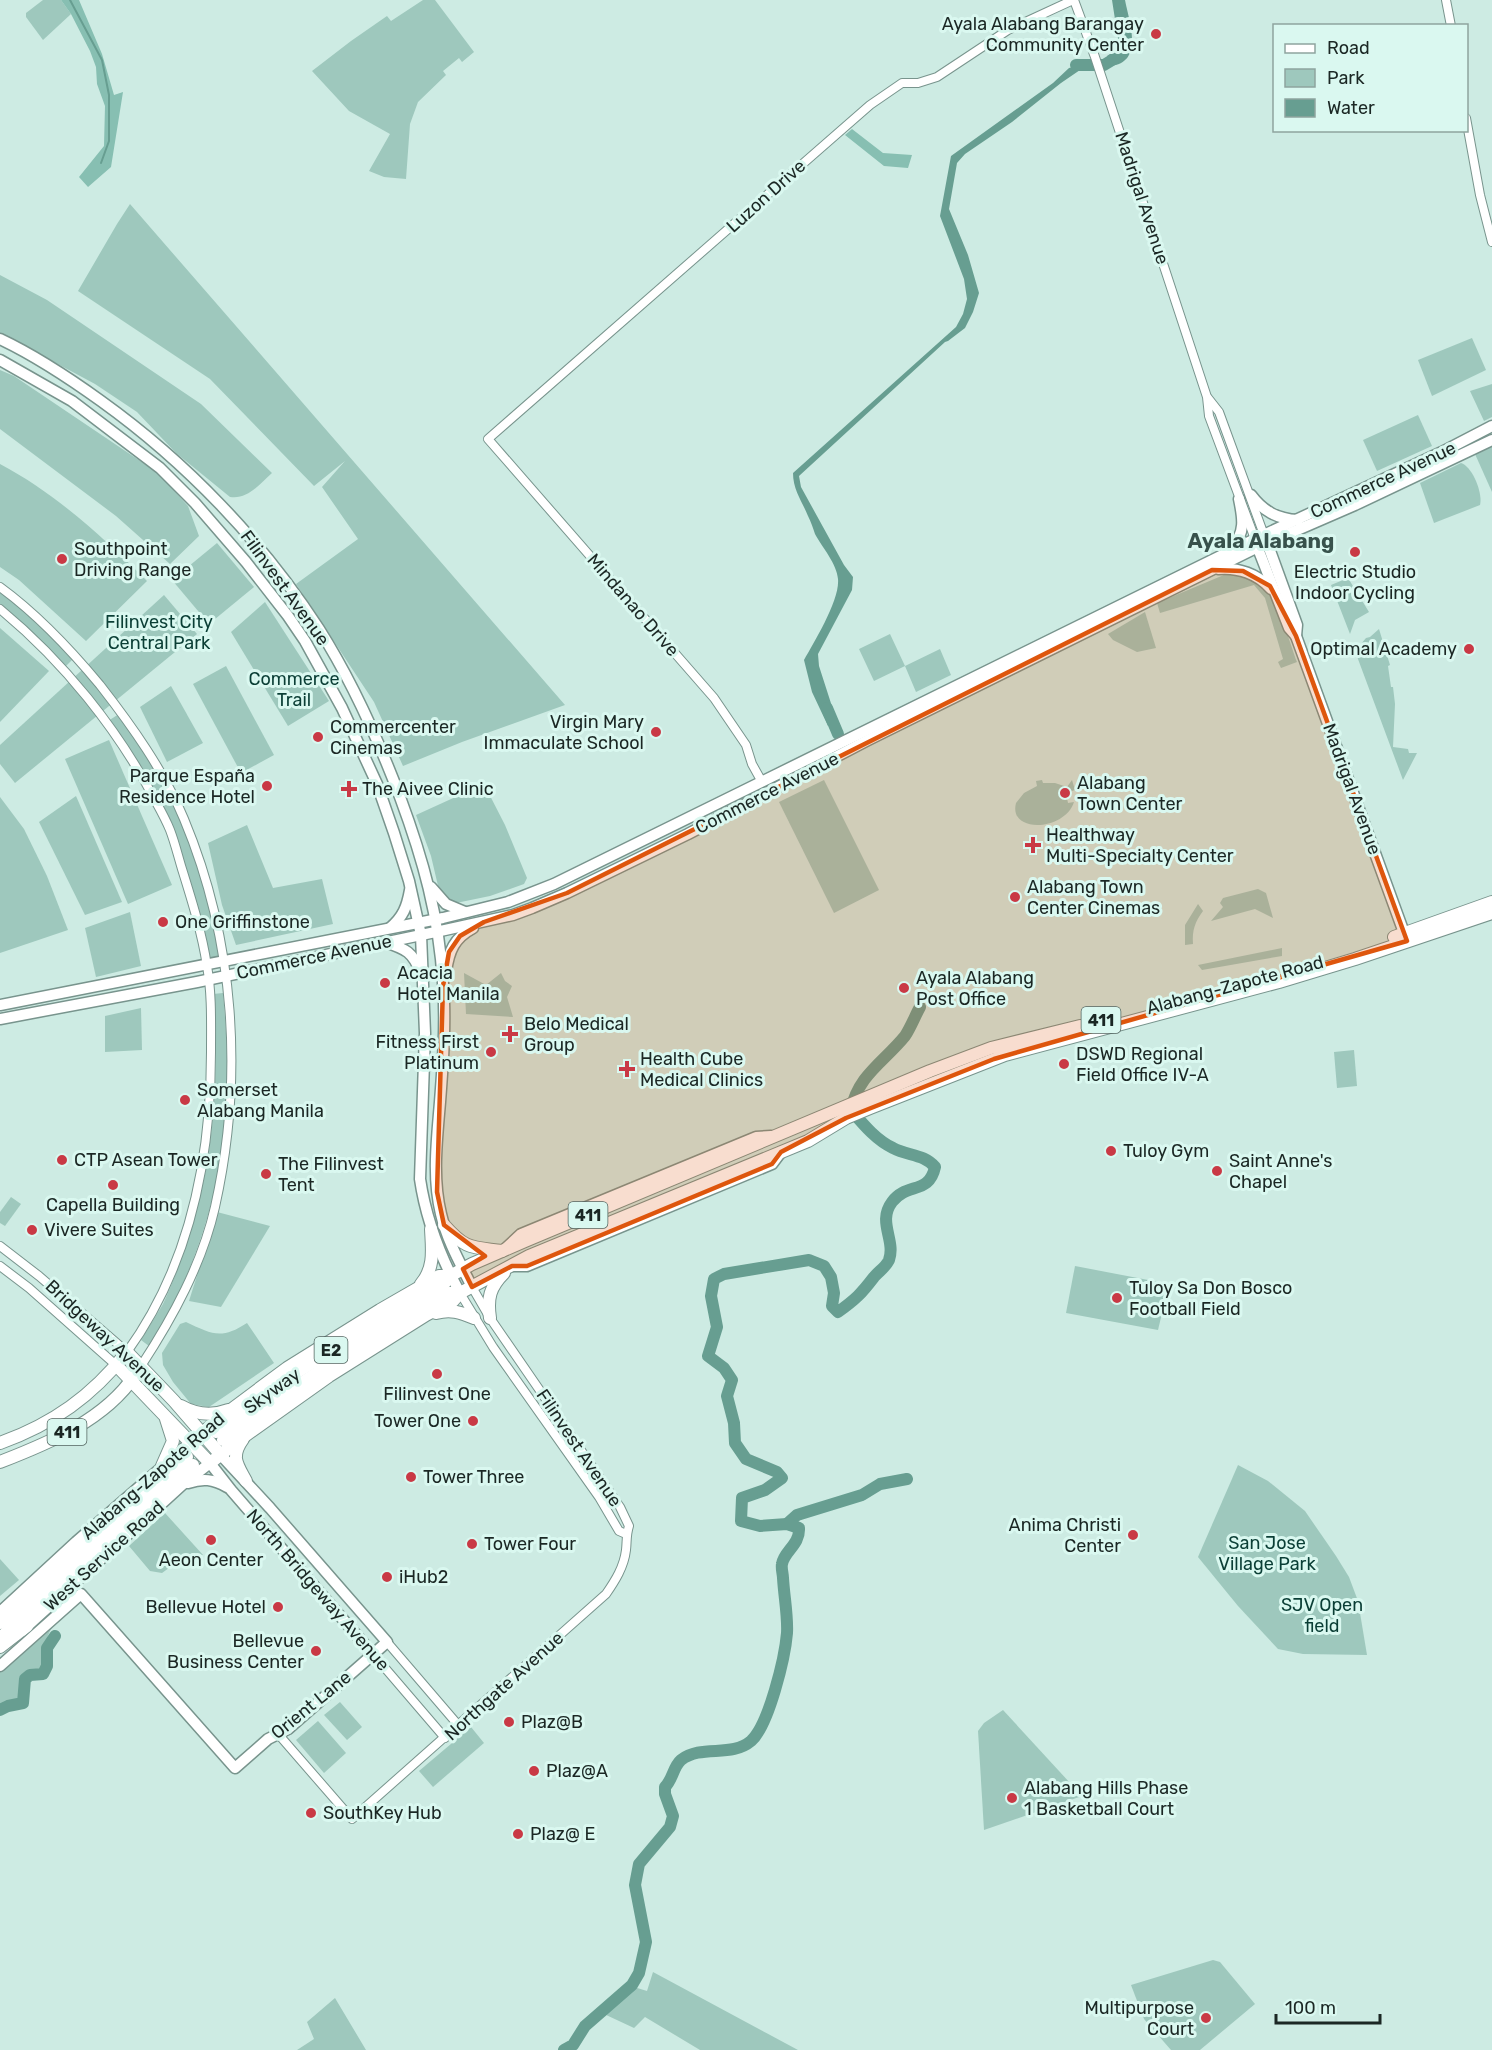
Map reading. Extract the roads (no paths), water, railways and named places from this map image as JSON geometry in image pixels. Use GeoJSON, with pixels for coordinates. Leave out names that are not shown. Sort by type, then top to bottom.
{"type":"FeatureCollection","features":[{"type":"Feature","properties":{"kind":"highway","name":"Alabang-Zapote Road"},"geometry":{"type":"LineString","coordinates":[[191,1442],[287,1368],[439,1276],[450,1276],[759,1144],[774,1135],[844,1113],[1005,1055],[1279,982],[1406,937],[1492,902]]}},
{"type":"Feature","properties":{"kind":"highway","name":"Alabang-Zapote Road"},"geometry":{"type":"LineString","coordinates":[[1406,937],[1492,913]]}},
{"type":"Feature","properties":{"kind":"highway","name":"Alabang-Zapote Road"},"geometry":{"type":"LineString","coordinates":[[210,1463],[246,1434],[329,1376],[426,1315],[453,1301],[459,1293],[568,1239],[808,1141],[844,1113]]}},
{"type":"Feature","properties":{"kind":"highway"},"geometry":{"type":"LineString","coordinates":[[444,1225],[467,1246],[504,1251]]}},
{"type":"Feature","properties":{"kind":"highway"},"geometry":{"type":"LineString","coordinates":[[414,1290],[429,1272],[432,1251],[431,1229]]}},
{"type":"Feature","properties":{"kind":"highway"},"geometry":{"type":"LineString","coordinates":[[490,1318],[489,1294],[502,1275],[512,1266]]}},
{"type":"Feature","properties":{"kind":"highway","name":"Skyway"},"geometry":{"type":"LineString","coordinates":[[450,1276],[444,1284],[291,1376],[220,1436],[345,1354],[449,1293],[459,1293]]}},
{"type":"Feature","properties":{"kind":"highway"},"geometry":{"type":"LineString","coordinates":[[426,1315],[447,1310],[474,1318]]}},
{"type":"Feature","properties":{"kind":"highway","name":"Bridgeway Avenue"},"geometry":{"type":"LineString","coordinates":[[127,1352],[202,1433]]}},
{"type":"Feature","properties":{"kind":"highway","name":"411"},"geometry":{"type":"LineString","coordinates":[[0,1443],[30,1431],[78,1403],[117,1366],[127,1352]]}},
{"type":"Feature","properties":{"kind":"highway","name":"Bridgeway Avenue"},"geometry":{"type":"LineString","coordinates":[[117,1366],[191,1442]]}},
{"type":"Feature","properties":{"kind":"highway","name":"411"},"geometry":{"type":"LineString","coordinates":[[0,1462],[53,1440],[75,1428],[112,1401],[141,1366]]}},
{"type":"Feature","properties":{"kind":"highway"},"geometry":{"type":"LineString","coordinates":[[174,1401],[201,1414],[213,1414],[232,1409]]}},
{"type":"Feature","properties":{"kind":"highway"},"geometry":{"type":"LineString","coordinates":[[162,1466],[173,1441],[170,1426],[163,1412]]}},
{"type":"Feature","properties":{"kind":"highway","name":"North Bridgeway Avenue"},"geometry":{"type":"LineString","coordinates":[[202,1433],[220,1454]]}},
{"type":"Feature","properties":{"kind":"highway"},"geometry":{"type":"LineString","coordinates":[[246,1434],[237,1447],[235,1455],[236,1462],[246,1481]]}},
{"type":"Feature","properties":{"kind":"highway","name":"North Bridgeway Avenue"},"geometry":{"type":"LineString","coordinates":[[191,1442],[210,1463]]}},
{"type":"Feature","properties":{"kind":"highway"},"geometry":{"type":"LineString","coordinates":[[0,1623],[190,1461],[0,1638]]}},
{"type":"Feature","properties":{"kind":"highway"},"geometry":{"type":"LineString","coordinates":[[0,1649],[27,1626]]}},
{"type":"Feature","properties":{"kind":"main road","name":"Filinvest Avenue"},"geometry":{"type":"LineString","coordinates":[[0,339],[21,349],[128,421],[206,490],[283,579],[319,629],[358,699],[392,775],[423,860],[428,882],[443,986],[443,1072],[436,1155],[437,1192],[444,1225],[472,1287]]}},
{"type":"Feature","properties":{"kind":"main road","name":"Filinvest Avenue"},"geometry":{"type":"LineString","coordinates":[[0,360],[72,401],[160,468],[211,520],[268,589],[304,641],[342,708],[377,784],[409,881],[421,935],[424,981],[424,1071],[420,1179],[431,1229],[459,1293]]}},
{"type":"Feature","properties":{"kind":"main road","name":"Commerce Avenue"},"geometry":{"type":"LineString","coordinates":[[0,1019],[209,979],[513,915],[560,896],[668,843],[868,740],[1212,570],[1298,520],[1492,426]]}},
{"type":"Feature","properties":{"kind":"main road","name":"Commerce Avenue"},"geometry":{"type":"LineString","coordinates":[[0,1005],[435,920],[508,902],[554,884],[661,833],[1227,553],[1355,505],[1492,440]]}},
{"type":"Feature","properties":{"kind":"main road"},"geometry":{"type":"LineString","coordinates":[[1251,495],[1256,502],[1272,514],[1281,518],[1298,520]]}},
{"type":"Feature","properties":{"kind":"main road"},"geometry":{"type":"LineString","coordinates":[[1227,553],[1242,533],[1243,516],[1239,499]]}},
{"type":"Feature","properties":{"kind":"main road","name":"Madrigal Avenue"},"geometry":{"type":"LineString","coordinates":[[1261,541],[1276,594],[1289,628],[1296,636],[1406,937]]}},
{"type":"Feature","properties":{"kind":"main road","name":"Madrigal Avenue"},"geometry":{"type":"LineString","coordinates":[[1261,541],[1297,625],[1296,636]]}},
{"type":"Feature","properties":{"kind":"main road"},"geometry":{"type":"LineString","coordinates":[[1212,570],[1243,571],[1262,579],[1276,594]]}},
{"type":"Feature","properties":{"kind":"main road"},"geometry":{"type":"LineString","coordinates":[[661,833],[668,843]]}},
{"type":"Feature","properties":{"kind":"main road"},"geometry":{"type":"LineString","coordinates":[[390,928],[402,917],[410,892],[409,881]]}},
{"type":"Feature","properties":{"kind":"main road"},"geometry":{"type":"LineString","coordinates":[[428,882],[446,904],[469,912]]}},
{"type":"Feature","properties":{"kind":"main road"},"geometry":{"type":"LineString","coordinates":[[443,986],[449,952],[454,944],[460,936],[484,922]]}},
{"type":"Feature","properties":{"kind":"main road"},"geometry":{"type":"LineString","coordinates":[[385,942],[408,951],[415,960],[424,981]]}},
{"type":"Feature","properties":{"kind":"main road"},"geometry":{"type":"LineString","coordinates":[[0,998],[19,1001]]}},
{"type":"Feature","properties":{"kind":"main road"},"geometry":{"type":"LineString","coordinates":[[0,1026],[23,1015]]}},
{"type":"Feature","properties":{"kind":"main road"},"geometry":{"type":"LineString","coordinates":[[424,1071],[443,1072]]}},
{"type":"Feature","properties":{"kind":"main road","name":"Alabang-Zapote Road"},"geometry":{"type":"LineString","coordinates":[[504,1251],[521,1234],[756,1137],[774,1135]]}},
{"type":"Feature","properties":{"kind":"main road","name":"Alabang-Zapote Road"},"geometry":{"type":"LineString","coordinates":[[0,1612],[191,1442]]}},
{"type":"Feature","properties":{"kind":"main road","name":"North Bridgeway Avenue"},"geometry":{"type":"LineString","coordinates":[[220,1454],[387,1642]]}},
{"type":"Feature","properties":{"kind":"main road","name":"North Bridgeway Avenue"},"geometry":{"type":"LineString","coordinates":[[210,1463],[373,1654]]}},
{"type":"Feature","properties":{"kind":"main road","name":"West Service Road"},"geometry":{"type":"LineString","coordinates":[[27,1626],[182,1485],[210,1463]]}},
{"type":"Feature","properties":{"kind":"main road"},"geometry":{"type":"LineString","coordinates":[[182,1485],[207,1479],[219,1482],[231,1490]]}},
{"type":"Feature","properties":{"kind":"main road"},"geometry":{"type":"LineString","coordinates":[[0,1666],[81,1594]]}},
{"type":"Feature","properties":{"kind":"main road","name":"Orient Lane"},"geometry":{"type":"LineString","coordinates":[[81,1594],[235,1768],[268,1739],[288,1729],[387,1642]]}},
{"type":"Feature","properties":{"kind":"street","name":"Madrigal Avenue"},"geometry":{"type":"LineString","coordinates":[[1073,0],[1095,57],[1207,397],[1209,416],[1239,499],[1261,541]]}},
{"type":"Feature","properties":{"kind":"street","name":"Luzon Drive"},"geometry":{"type":"LineString","coordinates":[[488,439],[870,105],[902,83],[918,83],[937,76],[1008,30],[1073,0]]}},
{"type":"Feature","properties":{"kind":"street"},"geometry":{"type":"LineString","coordinates":[[1446,0],[1451,24]]}},
{"type":"Feature","properties":{"kind":"street"},"geometry":{"type":"LineString","coordinates":[[1468,124],[1480,195],[1492,242]]}},
{"type":"Feature","properties":{"kind":"street","name":"Madrigal Avenue"},"geometry":{"type":"LineString","coordinates":[[1207,397],[1219,412],[1251,495],[1261,541]]}},
{"type":"Feature","properties":{"kind":"street","name":"Mindanao Drive"},"geometry":{"type":"LineString","coordinates":[[488,439],[714,698],[746,745],[752,764],[762,783]]}},
{"type":"Feature","properties":{"kind":"street"},"geometry":{"type":"LineString","coordinates":[[0,587],[30,612],[79,660],[118,709],[161,774],[184,819],[198,859],[225,962],[231,1041],[231,1101],[227,1142],[215,1208],[200,1253],[178,1306],[141,1366]]}},
{"type":"Feature","properties":{"kind":"street"},"geometry":{"type":"LineString","coordinates":[[0,609],[19,624],[66,673],[113,732],[144,779],[170,830],[198,920],[207,965],[211,1021],[211,1097],[207,1141],[195,1203],[181,1249],[165,1288],[142,1332],[127,1352]]}},
{"type":"Feature","properties":{"kind":"street","name":"Bridgeway Avenue"},"geometry":{"type":"LineString","coordinates":[[0,1246],[39,1275],[127,1352]]}},
{"type":"Feature","properties":{"kind":"street","name":"Bridgeway Avenue"},"geometry":{"type":"LineString","coordinates":[[0,1266],[29,1288],[117,1366]]}},
{"type":"Feature","properties":{"kind":"street","name":"Filinvest Avenue"},"geometry":{"type":"LineString","coordinates":[[459,1293],[599,1497],[619,1530],[626,1534],[629,1526],[615,1499],[490,1318],[472,1287]]}},
{"type":"Feature","properties":{"kind":"street","name":"Northgate Avenue"},"geometry":{"type":"LineString","coordinates":[[279,1734],[352,1820],[606,1594],[616,1581],[624,1563],[627,1548],[626,1534]]}},
{"type":"Feature","properties":{"kind":"street"},"geometry":{"type":"LineString","coordinates":[[73,1584],[81,1594]]}},
{"type":"Feature","properties":{"kind":"street","name":"North Bridgeway Avenue"},"geometry":{"type":"LineString","coordinates":[[387,1642],[459,1726]]}},
{"type":"Feature","properties":{"kind":"street","name":"North Bridgeway Avenue"},"geometry":{"type":"LineString","coordinates":[[373,1654],[445,1738]]}},
{"type":"Feature","properties":{"kind":"water"},"geometry":{"type":"Polygon","coordinates":[[[1112,0],[1125,0],[1132,40],[1128,57],[1121,63],[1110,66],[1107,56],[1119,45],[1112,0]]]}},
{"type":"Feature","properties":{"kind":"water"},"geometry":{"type":"Polygon","coordinates":[[[1092,62],[1092,69],[1080,70],[1061,83],[1012,122],[965,154],[957,163],[949,209],[968,255],[979,293],[965,328],[945,342],[799,476],[801,487],[853,577],[852,590],[818,654],[819,666],[837,722],[828,726],[812,692],[804,660],[831,609],[838,588],[838,579],[835,567],[815,534],[798,495],[793,473],[956,327],[963,314],[967,299],[964,279],[940,216],[951,156],[1053,83],[1069,68],[1092,62]]]}},
{"type":"Feature","properties":{"kind":"waterway"},"geometry":{"type":"LineString","coordinates":[[70,0],[102,60],[109,95],[109,141],[101,163]]}},
{"type":"Feature","properties":{"kind":"waterway"},"geometry":{"type":"LineString","coordinates":[[1076,65],[1104,65],[1122,54]]}},
{"type":"Feature","properties":{"kind":"waterway"},"geometry":{"type":"LineString","coordinates":[[827,708],[838,734]]}},
{"type":"Feature","properties":{"kind":"waterway"},"geometry":{"type":"LineString","coordinates":[[564,2050],[573,2045],[585,2026],[632,1985],[639,1973],[646,1942],[635,1885],[639,1864],[670,1827],[673,1816],[665,1794],[665,1787],[676,1766],[689,1755],[735,1749],[751,1741],[758,1733],[770,1706],[786,1644],[787,1626],[782,1566],[783,1559],[797,1539],[799,1528],[787,1524],[760,1526],[741,1521],[742,1498],[765,1490],[782,1478],[777,1472],[746,1459],[735,1443],[734,1423],[727,1396],[732,1380],[724,1368],[708,1356],[717,1327],[711,1296],[714,1279],[724,1274],[809,1260],[824,1266],[831,1277],[834,1293],[832,1306],[838,1312],[858,1296],[886,1265],[891,1253],[886,1224],[888,1209],[898,1196],[928,1181],[935,1167],[921,1157],[899,1151],[881,1141],[851,1110],[859,1087],[905,1036],[920,1007]]}},
{"type":"Feature","properties":{"kind":"waterway"},"geometry":{"type":"LineString","coordinates":[[787,1524],[797,1515],[862,1495],[880,1484],[907,1479]]}},
{"type":"Feature","properties":{"kind":"waterway"},"geometry":{"type":"LineString","coordinates":[[0,1710],[23,1703],[25,1679],[30,1675],[43,1674],[47,1666],[47,1648],[55,1636]]}},
{"type":"Feature","properties":{"kind":"place","name":"Ayala Alabang Barangay Community Center"},"geometry":{"type":"Point","coordinates":[1156,34]}},
{"type":"Feature","properties":{"kind":"place","name":"Electric Studio Indoor Cycling"},"geometry":{"type":"Point","coordinates":[1355,552]}},
{"type":"Feature","properties":{"kind":"place","name":"Southpoint Driving Range"},"geometry":{"type":"Point","coordinates":[62,559]}},
{"type":"Feature","properties":{"kind":"place","name":"Optimal Academy"},"geometry":{"type":"Point","coordinates":[1469,649]}},
{"type":"Feature","properties":{"kind":"place","name":"Virgin Mary Immaculate School"},"geometry":{"type":"Point","coordinates":[656,732]}},
{"type":"Feature","properties":{"kind":"place","name":"Commercenter Cinemas"},"geometry":{"type":"Point","coordinates":[318,737]}},
{"type":"Feature","properties":{"kind":"place","name":"Parque España Residence Hotel"},"geometry":{"type":"Point","coordinates":[267,786]}},
{"type":"Feature","properties":{"kind":"place","name":"The Aivee Clinic"},"geometry":{"type":"Point","coordinates":[349,789]}},
{"type":"Feature","properties":{"kind":"place","name":"Alabang Town Center"},"geometry":{"type":"Point","coordinates":[1065,793]}},
{"type":"Feature","properties":{"kind":"place","name":"Healthway Multi-Specialty Center"},"geometry":{"type":"Point","coordinates":[1033,845]}},
{"type":"Feature","properties":{"kind":"place","name":"Alabang Town Center Cinemas"},"geometry":{"type":"Point","coordinates":[1015,897]}},
{"type":"Feature","properties":{"kind":"place","name":"One Griffinstone"},"geometry":{"type":"Point","coordinates":[163,922]}},
{"type":"Feature","properties":{"kind":"place","name":"Acacia Hotel Manila"},"geometry":{"type":"Point","coordinates":[385,983]}},
{"type":"Feature","properties":{"kind":"place","name":"Ayala Alabang Post Office"},"geometry":{"type":"Point","coordinates":[904,988]}},
{"type":"Feature","properties":{"kind":"place","name":"Belo Medical Group"},"geometry":{"type":"Point","coordinates":[510,1034]}},
{"type":"Feature","properties":{"kind":"place","name":"Fitness First Platinum"},"geometry":{"type":"Point","coordinates":[491,1052]}},
{"type":"Feature","properties":{"kind":"place","name":"DSWD Regional Field Office IV-A"},"geometry":{"type":"Point","coordinates":[1064,1064]}},
{"type":"Feature","properties":{"kind":"place","name":"Health Cube Medical Clinics"},"geometry":{"type":"Point","coordinates":[627,1069]}},
{"type":"Feature","properties":{"kind":"place","name":"Somerset Alabang Manila"},"geometry":{"type":"Point","coordinates":[185,1100]}},
{"type":"Feature","properties":{"kind":"place","name":"Tuloy Gym"},"geometry":{"type":"Point","coordinates":[1111,1151]}},
{"type":"Feature","properties":{"kind":"place","name":"CTP Asean Tower"},"geometry":{"type":"Point","coordinates":[62,1160]}},
{"type":"Feature","properties":{"kind":"place","name":"Saint Anne's Chapel"},"geometry":{"type":"Point","coordinates":[1217,1171]}},
{"type":"Feature","properties":{"kind":"place","name":"The Filinvest Tent"},"geometry":{"type":"Point","coordinates":[266,1174]}},
{"type":"Feature","properties":{"kind":"place","name":"Capella Building"},"geometry":{"type":"Point","coordinates":[113,1185]}},
{"type":"Feature","properties":{"kind":"place","name":"Vivere Suites"},"geometry":{"type":"Point","coordinates":[32,1230]}},
{"type":"Feature","properties":{"kind":"place","name":"Tuloy Sa Don Bosco Football Field"},"geometry":{"type":"Point","coordinates":[1117,1298]}},
{"type":"Feature","properties":{"kind":"place","name":"Filinvest One"},"geometry":{"type":"Point","coordinates":[437,1374]}},
{"type":"Feature","properties":{"kind":"place","name":"Tower One"},"geometry":{"type":"Point","coordinates":[473,1421]}},
{"type":"Feature","properties":{"kind":"place","name":"Tower Three"},"geometry":{"type":"Point","coordinates":[411,1477]}},
{"type":"Feature","properties":{"kind":"place","name":"Anima Christi Center"},"geometry":{"type":"Point","coordinates":[1133,1535]}},
{"type":"Feature","properties":{"kind":"place","name":"Aeon Center"},"geometry":{"type":"Point","coordinates":[211,1540]}},
{"type":"Feature","properties":{"kind":"place","name":"Tower Four"},"geometry":{"type":"Point","coordinates":[472,1544]}},
{"type":"Feature","properties":{"kind":"place","name":"iHub2"},"geometry":{"type":"Point","coordinates":[387,1577]}},
{"type":"Feature","properties":{"kind":"place","name":"Bellevue Hotel"},"geometry":{"type":"Point","coordinates":[278,1607]}},
{"type":"Feature","properties":{"kind":"place","name":"Bellevue Business Center"},"geometry":{"type":"Point","coordinates":[316,1651]}},
{"type":"Feature","properties":{"kind":"place","name":"Plaz@B"},"geometry":{"type":"Point","coordinates":[509,1722]}},
{"type":"Feature","properties":{"kind":"place","name":"Plaz@A"},"geometry":{"type":"Point","coordinates":[534,1771]}},
{"type":"Feature","properties":{"kind":"place","name":"Alabang Hills Phase 1 Basketball Court"},"geometry":{"type":"Point","coordinates":[1012,1798]}},
{"type":"Feature","properties":{"kind":"place","name":"SouthKey Hub"},"geometry":{"type":"Point","coordinates":[311,1813]}},
{"type":"Feature","properties":{"kind":"place","name":"Plaz@ E"},"geometry":{"type":"Point","coordinates":[518,1834]}},
{"type":"Feature","properties":{"kind":"place","name":"Multipurpose Court"},"geometry":{"type":"Point","coordinates":[1206,2018]}},
{"type":"Feature","properties":{"kind":"district","name":"Ayala Alabang"},"geometry":{"type":"Point","coordinates":[1261,541]}},
{"type":"Feature","properties":{"kind":"park label","name":"Filinvest City Central Park"},"geometry":{"type":"Point","coordinates":[159,632]}},
{"type":"Feature","properties":{"kind":"park label","name":"Commerce Trail"},"geometry":{"type":"Point","coordinates":[294,689]}},
{"type":"Feature","properties":{"kind":"park label","name":"San Jose Village Park"},"geometry":{"type":"Point","coordinates":[1267,1553]}},
{"type":"Feature","properties":{"kind":"park label","name":"SJV Open field"},"geometry":{"type":"Point","coordinates":[1322,1615]}}]}
